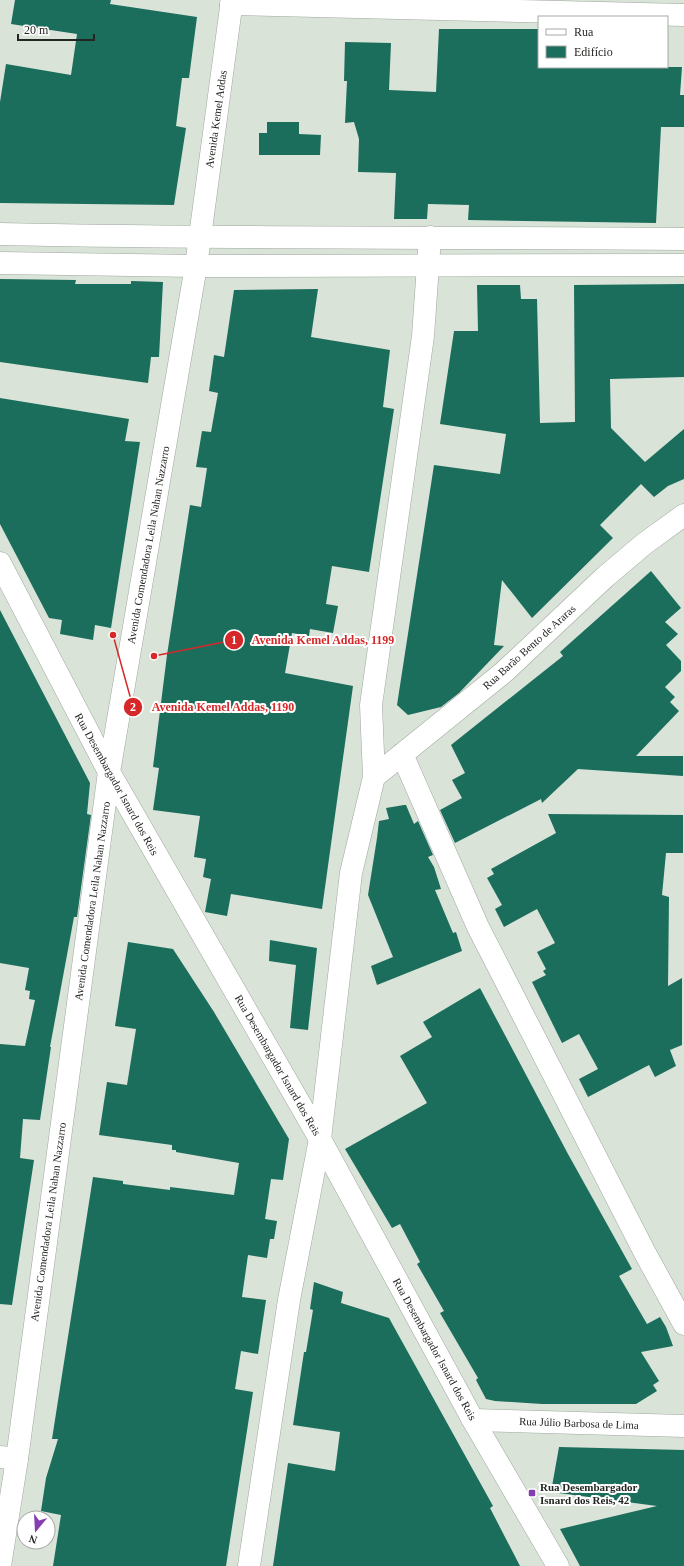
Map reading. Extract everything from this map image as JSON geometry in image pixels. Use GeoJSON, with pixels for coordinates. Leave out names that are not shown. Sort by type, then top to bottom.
{"type":"FeatureCollection","features":[{"type":"Feature","properties":{"kind":"street"},"geometry":{"type":"LineString","coordinates":[[232,2],[684,15]]}},
{"type":"Feature","properties":{"kind":"street","name":"Avenida Kemel Addas"},"geometry":{"type":"LineString","coordinates":[[200,238],[232,2]]}},
{"type":"Feature","properties":{"kind":"street"},"geometry":{"type":"LineString","coordinates":[[0,234],[200,238],[430,236],[684,239]]}},
{"type":"Feature","properties":{"kind":"street"},"geometry":{"type":"LineString","coordinates":[[249,1566],[289,1300],[320,1139],[351,873],[374,777],[371,705],[423,336],[430,236]]}},
{"type":"Feature","properties":{"kind":"street","name":"Avenida Comendadora Leila Nahan Nazzarro"},"geometry":{"type":"LineString","coordinates":[[0,1566],[8,1458],[109,772],[200,238]]}},
{"type":"Feature","properties":{"kind":"street"},"geometry":{"type":"LineString","coordinates":[[0,263],[196,266],[684,265]]}},
{"type":"Feature","properties":{"kind":"street","name":"Rua Barão Bento de Araras"},"geometry":{"type":"LineString","coordinates":[[374,777],[504,672],[605,578],[644,544],[684,515]]}},
{"type":"Feature","properties":{"kind":"street","name":"Rua Desembargador Isnard dos Reis"},"geometry":{"type":"LineString","coordinates":[[0,563],[109,772],[320,1139],[473,1420],[558,1566]]}},
{"type":"Feature","properties":{"kind":"street"},"geometry":{"type":"LineString","coordinates":[[402,754],[478,927],[642,1246],[684,1324]]}},
{"type":"Feature","properties":{"kind":"street","name":"Rua Júlio Barbosa de Lima"},"geometry":{"type":"LineString","coordinates":[[473,1420],[684,1426]]}},
{"type":"Feature","properties":{"kind":"building"},"geometry":{"type":"Polygon","coordinates":[[[15,0],[111,0],[110,4],[197,17],[189,78],[182,78],[176,126],[186,128],[174,205],[0,203],[0,102],[6,64],[71,75],[77,34],[11,24],[15,0]]]}},
{"type":"Feature","properties":{"kind":"building"},"geometry":{"type":"Polygon","coordinates":[[[439,29],[538,29],[538,68],[682,67],[680,95],[684,95],[684,127],[661,127],[656,223],[468,220],[469,205],[428,204],[427,219],[394,219],[396,173],[358,172],[359,139],[354,122],[345,123],[347,81],[344,81],[345,42],[391,43],[389,90],[436,92],[439,29]]]}},
{"type":"Feature","properties":{"kind":"building"},"geometry":{"type":"Polygon","coordinates":[[[267,122],[299,122],[299,134],[321,135],[320,155],[259,155],[259,133],[267,133],[267,122]]]}},
{"type":"Feature","properties":{"kind":"building"},"geometry":{"type":"Polygon","coordinates":[[[0,279],[76,280],[75,284],[131,284],[131,281],[163,282],[159,357],[151,357],[148,383],[0,362],[0,279]]]}},
{"type":"Feature","properties":{"kind":"building"},"geometry":{"type":"Polygon","coordinates":[[[684,284],[684,377],[610,379],[611,428],[645,462],[684,429],[684,479],[668,486],[654,497],[641,484],[600,525],[613,538],[532,618],[502,580],[494,645],[504,646],[459,693],[441,707],[408,715],[397,705],[434,465],[500,474],[506,434],[440,424],[454,331],[478,331],[477,285],[520,285],[521,299],[537,299],[540,423],[575,422],[574,285],[684,284]]]}},
{"type":"Feature","properties":{"kind":"building"},"geometry":{"type":"Polygon","coordinates":[[[318,289],[311,337],[390,350],[383,407],[394,409],[369,572],[332,566],[326,604],[338,606],[333,633],[310,629],[309,636],[292,633],[285,673],[353,686],[322,909],[231,894],[227,916],[205,912],[211,879],[203,877],[206,859],[194,857],[200,816],[153,810],[159,768],[153,767],[167,655],[190,505],[201,507],[207,468],[196,467],[202,431],[211,432],[218,393],[209,391],[214,355],[224,357],[234,290],[318,289]]]}},
{"type":"Feature","properties":{"kind":"building"},"geometry":{"type":"Polygon","coordinates":[[[0,398],[129,419],[125,441],[140,442],[111,628],[95,625],[93,640],[60,634],[62,620],[49,618],[0,524],[0,398]]]}},
{"type":"Feature","properties":{"kind":"building"},"geometry":{"type":"Polygon","coordinates":[[[651,571],[681,608],[665,622],[678,634],[666,645],[681,661],[681,671],[665,687],[675,697],[670,702],[679,711],[636,756],[683,756],[683,776],[578,769],[542,803],[541,799],[455,843],[440,810],[462,798],[452,780],[465,773],[451,745],[563,656],[560,652],[651,571]]]}},
{"type":"Feature","properties":{"kind":"building"},"geometry":{"type":"Polygon","coordinates":[[[0,610],[90,783],[87,814],[91,815],[77,917],[74,917],[50,1047],[40,1120],[23,1119],[20,1158],[34,1160],[12,1305],[0,1304],[0,1044],[25,1046],[35,1000],[29,999],[30,991],[25,990],[29,968],[0,963],[0,610]]]}},
{"type":"Feature","properties":{"kind":"building"},"geometry":{"type":"Polygon","coordinates":[[[406,805],[414,824],[418,821],[433,855],[428,857],[434,867],[441,889],[435,890],[453,933],[456,932],[462,951],[377,985],[371,966],[393,957],[368,895],[379,821],[389,819],[386,808],[406,805]]]}},
{"type":"Feature","properties":{"kind":"building"},"geometry":{"type":"Polygon","coordinates":[[[548,814],[683,815],[683,853],[666,853],[662,895],[669,897],[668,986],[682,978],[682,1045],[670,1050],[676,1066],[655,1077],[649,1065],[588,1097],[579,1079],[598,1069],[579,1034],[562,1043],[532,982],[546,975],[543,971],[546,969],[537,952],[555,943],[537,909],[504,927],[495,909],[502,905],[487,878],[494,874],[491,869],[556,833],[548,814]]]}},
{"type":"Feature","properties":{"kind":"building"},"geometry":{"type":"Polygon","coordinates":[[[270,940],[317,948],[308,1030],[290,1028],[296,965],[269,961],[270,940]]]}},
{"type":"Feature","properties":{"kind":"building"},"geometry":{"type":"Polygon","coordinates":[[[128,942],[173,949],[214,1012],[289,1139],[283,1180],[271,1179],[265,1219],[277,1221],[274,1239],[270,1239],[267,1258],[248,1255],[242,1297],[266,1300],[258,1354],[241,1351],[235,1389],[253,1392],[226,1566],[53,1566],[61,1515],[56,1514],[56,1510],[41,1510],[46,1478],[58,1439],[52,1439],[93,1177],[123,1181],[123,1184],[170,1190],[170,1187],[234,1195],[239,1163],[176,1152],[176,1150],[172,1150],[172,1145],[99,1135],[107,1082],[127,1085],[136,1029],[115,1026],[128,942]]]}},
{"type":"Feature","properties":{"kind":"building"},"geometry":{"type":"Polygon","coordinates":[[[480,988],[568,1154],[632,1269],[619,1276],[647,1324],[660,1317],[666,1327],[673,1346],[641,1352],[659,1381],[653,1385],[657,1391],[636,1404],[542,1404],[486,1399],[476,1380],[478,1378],[440,1313],[444,1311],[417,1264],[420,1262],[400,1224],[392,1228],[345,1149],[427,1103],[400,1056],[432,1037],[423,1022],[480,988]]]}},
{"type":"Feature","properties":{"kind":"building"},"geometry":{"type":"Polygon","coordinates":[[[314,1282],[343,1292],[341,1303],[389,1318],[493,1506],[490,1508],[520,1566],[273,1566],[288,1463],[335,1471],[340,1432],[293,1425],[304,1352],[306,1352],[313,1310],[310,1309],[314,1282]]]}},
{"type":"Feature","properties":{"kind":"building"},"geometry":{"type":"Polygon","coordinates":[[[559,1447],[684,1450],[684,1566],[580,1566],[560,1529],[657,1506],[551,1492],[559,1447]]]}},
{"type":"Feature","properties":{"kind":"place","name":"Avenida Kemel Addas, 1190"},"geometry":{"type":"Point","coordinates":[113,635]}},
{"type":"Feature","properties":{"kind":"place","name":"Avenida Kemel Addas, 1199"},"geometry":{"type":"Point","coordinates":[154,656]}},
{"type":"Feature","properties":{"kind":"place","name":"Rua Desembargador Isnard dos Reis, 42"},"geometry":{"type":"Point","coordinates":[532,1493]}}]}
